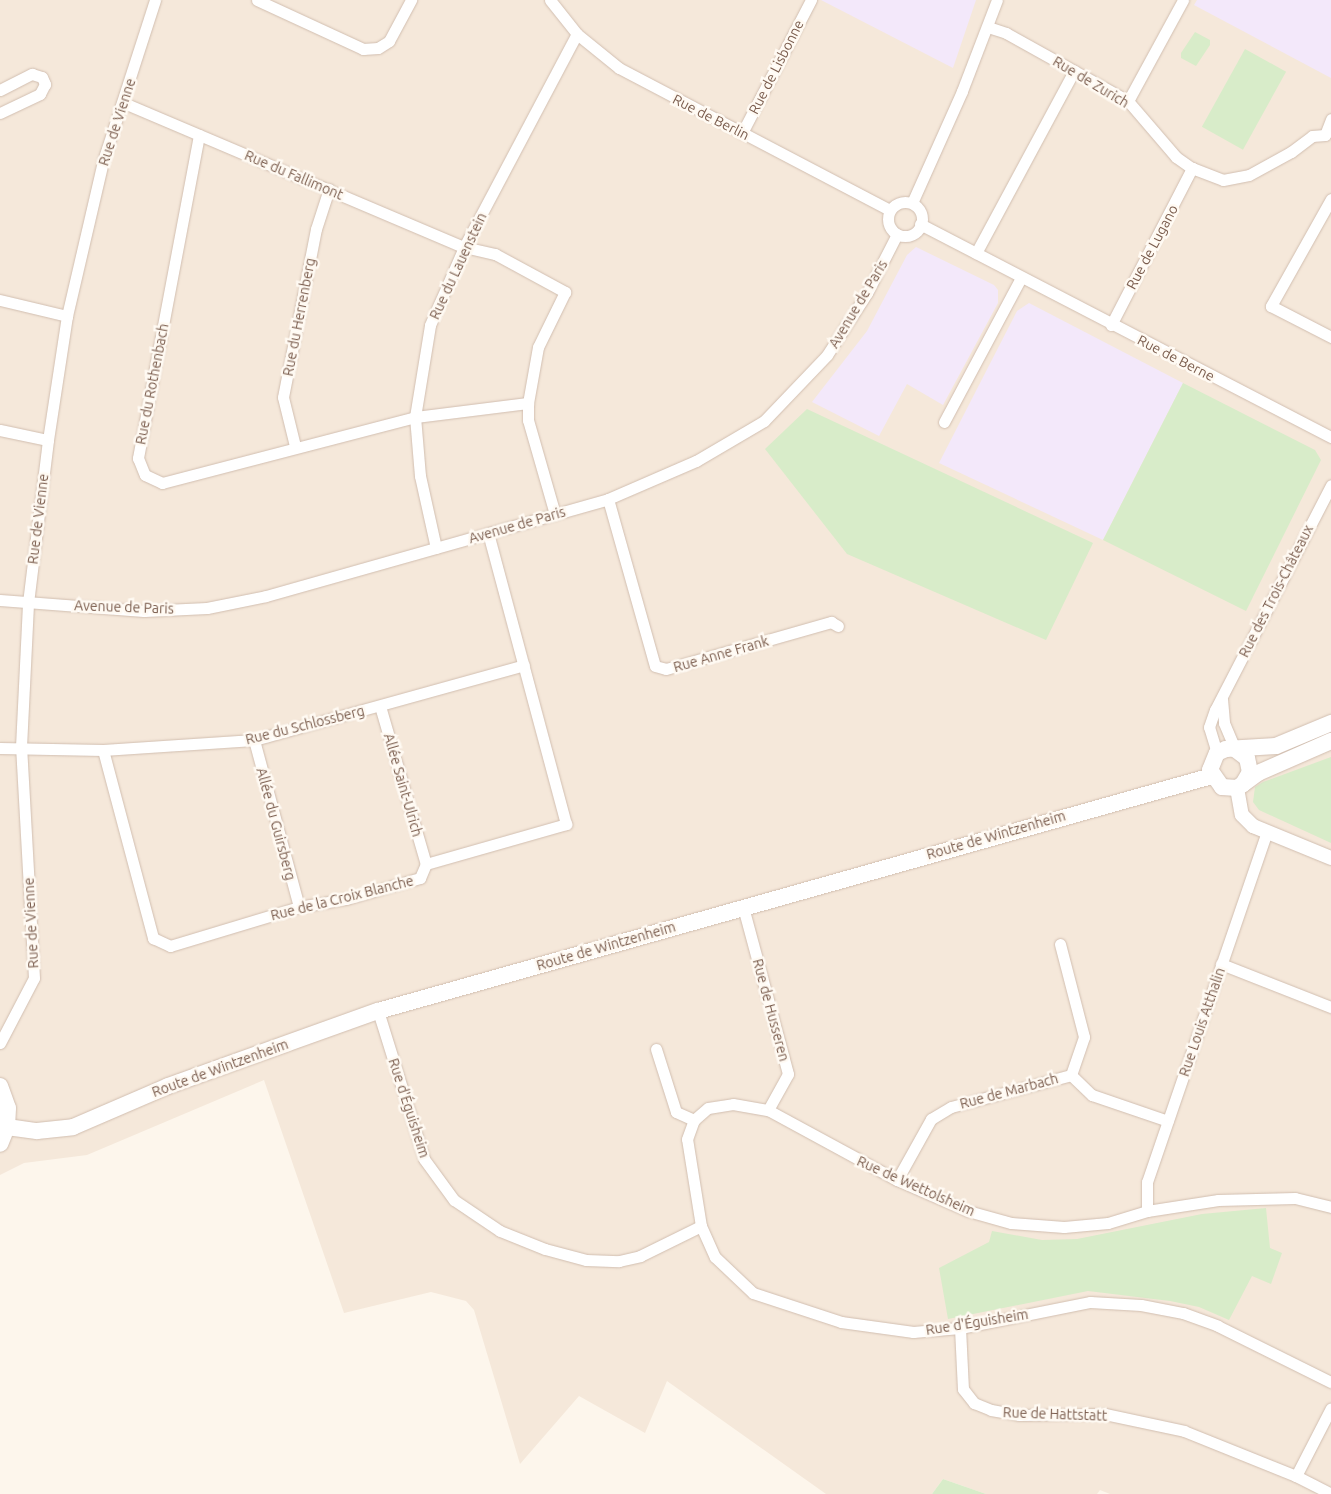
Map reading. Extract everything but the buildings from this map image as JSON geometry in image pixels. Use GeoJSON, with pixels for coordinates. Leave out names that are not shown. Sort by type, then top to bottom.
{"type":"FeatureCollection","features":[{"type":"Feature","properties":{"kind":"main road"},"geometry":{"type":"LineString","coordinates":[[1331,723],[1276,746],[1235,749],[1217,754],[1211,764],[1212,776],[1222,787],[1240,786],[1258,773],[1331,741]]}},
{"type":"Feature","properties":{"kind":"main road"},"geometry":{"type":"LineString","coordinates":[[1235,749],[1242,752],[1250,765],[1248,779],[1240,786]]}},
{"type":"Feature","properties":{"kind":"main road","name":"Route de Wintzenheim"},"geometry":{"type":"LineString","coordinates":[[8,1127],[37,1131],[73,1126],[168,1086],[378,1011],[1212,776]]}},
{"type":"Feature","properties":{"kind":"main road"},"geometry":{"type":"LineString","coordinates":[[0,1086],[8,1108],[8,1127],[0,1144]]}},
{"type":"Feature","properties":{"kind":"street","name":"Rue de Vienne"},"geometry":{"type":"LineString","coordinates":[[0,1043],[34,978],[21,747],[28,603],[48,440],[67,316],[103,161],[124,103],[155,0]]}},
{"type":"Feature","properties":{"kind":"street"},"geometry":{"type":"LineString","coordinates":[[257,0],[363,49],[378,48],[389,41],[411,0]]}},
{"type":"Feature","properties":{"kind":"street","name":"Rue de Berlin"},"geometry":{"type":"LineString","coordinates":[[550,0],[577,34],[620,68],[890,210]]}},
{"type":"Feature","properties":{"kind":"street","name":"Rue de Lisbonne"},"geometry":{"type":"LineString","coordinates":[[742,133],[811,0]]}},
{"type":"Feature","properties":{"kind":"street"},"geometry":{"type":"LineString","coordinates":[[912,203],[988,27],[997,0]]}},
{"type":"Feature","properties":{"kind":"street"},"geometry":{"type":"LineString","coordinates":[[1128,101],[1183,0]]}},
{"type":"Feature","properties":{"kind":"street","name":"Rue de Zurich"},"geometry":{"type":"LineString","coordinates":[[988,27],[1006,33],[1128,101],[1176,157],[1192,168],[1224,180],[1249,175],[1291,152],[1312,136],[1328,136],[1331,119]]}},
{"type":"Feature","properties":{"kind":"street","name":"Rue du Lauenstein"},"geometry":{"type":"LineString","coordinates":[[436,548],[420,476],[415,417],[430,325],[464,247],[577,34]]}},
{"type":"Feature","properties":{"kind":"street"},"geometry":{"type":"LineString","coordinates":[[976,253],[1074,71]]}},
{"type":"Feature","properties":{"kind":"street"},"geometry":{"type":"LineString","coordinates":[[0,90],[32,74],[42,77],[45,84],[40,94],[0,113]]}},
{"type":"Feature","properties":{"kind":"street","name":"Rue du Fallimont"},"geometry":{"type":"LineString","coordinates":[[124,103],[464,247],[495,254],[565,292],[538,347],[528,403]]}},
{"type":"Feature","properties":{"kind":"street","name":"Rue du Rothenbach"},"geometry":{"type":"LineString","coordinates":[[200,135],[138,458],[145,475],[162,483],[295,446],[415,417],[528,403]]}},
{"type":"Feature","properties":{"kind":"street","name":"Rue de Lugano"},"geometry":{"type":"LineString","coordinates":[[1111,325],[1192,168]]}},
{"type":"Feature","properties":{"kind":"street","name":"Rue du Herrenberg"},"geometry":{"type":"LineString","coordinates":[[295,446],[283,397],[316,229],[329,189]]}},
{"type":"Feature","properties":{"kind":"street"},"geometry":{"type":"LineString","coordinates":[[1331,199],[1271,306],[1331,337]]}},
{"type":"Feature","properties":{"kind":"street"},"geometry":{"type":"LineString","coordinates":[[903,202],[912,203],[920,211],[920,224],[912,234],[897,234],[889,226],[890,210],[903,202]]}},
{"type":"Feature","properties":{"kind":"street","name":"Rue de Berne"},"geometry":{"type":"LineString","coordinates":[[920,224],[1331,438]]}},
{"type":"Feature","properties":{"kind":"street","name":"Avenue de Paris"},"geometry":{"type":"LineString","coordinates":[[0,600],[144,611],[207,608],[266,596],[608,499],[696,461],[764,421],[827,355],[867,293],[897,234]]}},
{"type":"Feature","properties":{"kind":"street"},"geometry":{"type":"LineString","coordinates":[[944,422],[1021,278]]}},
{"type":"Feature","properties":{"kind":"street"},"geometry":{"type":"LineString","coordinates":[[0,300],[67,316]]}},
{"type":"Feature","properties":{"kind":"street"},"geometry":{"type":"LineString","coordinates":[[528,403],[528,420],[555,514]]}},
{"type":"Feature","properties":{"kind":"street"},"geometry":{"type":"LineString","coordinates":[[0,430],[48,440]]}},
{"type":"Feature","properties":{"kind":"street","name":"Rue des Trois-Châteaux"},"geometry":{"type":"LineString","coordinates":[[1217,754],[1209,728],[1222,697],[1331,485]]}},
{"type":"Feature","properties":{"kind":"street","name":"Rue Anne Frank"},"geometry":{"type":"LineString","coordinates":[[608,499],[655,666],[666,669],[831,622],[838,626]]}},
{"type":"Feature","properties":{"kind":"street","name":"Rue de la Croix Blanche"},"geometry":{"type":"LineString","coordinates":[[103,750],[153,938],[170,946],[299,908],[346,899],[420,878],[426,864],[566,824],[488,533]]}},
{"type":"Feature","properties":{"kind":"street","name":"Rue du Schlossberg"},"geometry":{"type":"LineString","coordinates":[[0,748],[103,750],[254,740],[524,665]]}},
{"type":"Feature","properties":{"kind":"street"},"geometry":{"type":"LineString","coordinates":[[1222,697],[1224,723],[1235,749]]}},
{"type":"Feature","properties":{"kind":"street","name":"Allée Saint-Ulrich"},"geometry":{"type":"LineString","coordinates":[[380,706],[426,864]]}},
{"type":"Feature","properties":{"kind":"street","name":"Allée du Guirsberg"},"geometry":{"type":"LineString","coordinates":[[254,740],[299,908]]}},
{"type":"Feature","properties":{"kind":"street"},"geometry":{"type":"LineString","coordinates":[[1240,786],[1242,815],[1266,834],[1331,858]]}},
{"type":"Feature","properties":{"kind":"street","name":"Rue Louis Atthalin"},"geometry":{"type":"LineString","coordinates":[[1147,1212],[1147,1182],[1266,834]]}},
{"type":"Feature","properties":{"kind":"street","name":"Rue de Husseren"},"geometry":{"type":"LineString","coordinates":[[743,907],[788,1074],[768,1110]]}},
{"type":"Feature","properties":{"kind":"street","name":"Rue de Marbach"},"geometry":{"type":"LineString","coordinates":[[1060,944],[1084,1037],[1070,1075]]}},
{"type":"Feature","properties":{"kind":"street"},"geometry":{"type":"LineString","coordinates":[[1221,964],[1331,1007]]}},
{"type":"Feature","properties":{"kind":"street","name":"Rue d'Éguisheim"},"geometry":{"type":"LineString","coordinates":[[378,1011],[424,1159],[454,1200],[497,1228],[545,1249],[586,1260],[619,1261],[640,1256],[701,1226],[715,1257],[753,1293],[841,1322],[913,1332],[960,1328],[1090,1302],[1141,1305],[1183,1313],[1218,1326],[1331,1382]]}},
{"type":"Feature","properties":{"kind":"street"},"geometry":{"type":"LineString","coordinates":[[656,1049],[676,1112],[694,1120],[687,1139],[701,1226]]}},
{"type":"Feature","properties":{"kind":"street","name":"Rue de Marbach"},"geometry":{"type":"LineString","coordinates":[[1070,1075],[1092,1095],[1168,1121]]}},
{"type":"Feature","properties":{"kind":"street","name":"Rue de Marbach"},"geometry":{"type":"LineString","coordinates":[[896,1180],[931,1119],[951,1106],[1070,1075]]}},
{"type":"Feature","properties":{"kind":"street","name":"Rue de Wettolsheim"},"geometry":{"type":"LineString","coordinates":[[694,1120],[708,1108],[733,1104],[768,1110],[896,1180],[968,1211],[1011,1223],[1064,1227],[1108,1223],[1147,1212],[1218,1200],[1295,1198],[1331,1207]]}},
{"type":"Feature","properties":{"kind":"street","name":"Rue de Hattstatt"},"geometry":{"type":"LineString","coordinates":[[960,1328],[963,1389],[974,1403],[991,1410],[1019,1415],[1105,1414],[1184,1430],[1296,1476],[1331,1494]]}},
{"type":"Feature","properties":{"kind":"street"},"geometry":{"type":"LineString","coordinates":[[1296,1476],[1331,1408]]}},
{"type":"Feature","properties":{"kind":"shaded area"},"geometry":{"type":"Polygon","coordinates":[[[0,0],[1331,0],[1331,1494],[1110,1494],[1100,1490],[1097,1494],[986,1494],[943,1479],[932,1494],[826,1494],[667,1381],[645,1433],[579,1396],[520,1464],[474,1310],[466,1301],[431,1292],[344,1313],[264,1080],[87,1155],[24,1163],[0,1175],[0,0]]]}},
{"type":"Feature","properties":{"kind":"shaded area"},"geometry":{"type":"Polygon","coordinates":[[[821,0],[976,0],[953,68],[821,0]]]}},
{"type":"Feature","properties":{"kind":"shaded area"},"geometry":{"type":"Polygon","coordinates":[[[1197,0],[1331,0],[1331,78],[1194,5],[1197,0]]]}},
{"type":"Feature","properties":{"kind":"shaded area"},"geometry":{"type":"Polygon","coordinates":[[[916,247],[994,285],[998,290],[998,303],[943,405],[907,384],[879,436],[812,402],[867,331],[907,255],[916,247]]]}},
{"type":"Feature","properties":{"kind":"shaded area"},"geometry":{"type":"Polygon","coordinates":[[[1029,303],[1183,383],[1103,540],[939,463],[1017,311],[1029,303]]]}},
{"type":"Feature","properties":{"kind":"green space"},"geometry":{"type":"Polygon","coordinates":[[[1195,32],[1210,40],[1210,45],[1196,66],[1181,58],[1181,53],[1195,32]]]}},
{"type":"Feature","properties":{"kind":"green space"},"geometry":{"type":"Polygon","coordinates":[[[1245,49],[1286,72],[1243,150],[1202,127],[1245,49]]]}},
{"type":"Feature","properties":{"kind":"green space"},"geometry":{"type":"Polygon","coordinates":[[[1183,383],[1315,450],[1321,460],[1246,611],[1103,540],[1183,383]]]}},
{"type":"Feature","properties":{"kind":"green space"},"geometry":{"type":"Polygon","coordinates":[[[807,409],[1093,543],[1046,640],[847,554],[765,449],[807,409]]]}},
{"type":"Feature","properties":{"kind":"green space"},"geometry":{"type":"Polygon","coordinates":[[[1331,757],[1331,843],[1259,810],[1253,802],[1255,787],[1263,782],[1331,757]]]}},
{"type":"Feature","properties":{"kind":"green space"},"geometry":{"type":"Polygon","coordinates":[[[1266,1208],[1270,1248],[1282,1253],[1271,1284],[1252,1276],[1229,1320],[1199,1307],[1170,1301],[1088,1291],[948,1319],[939,1268],[989,1242],[992,1231],[1042,1240],[1077,1239],[1202,1214],[1266,1208]]]}},
{"type":"Feature","properties":{"kind":"green space"},"geometry":{"type":"Polygon","coordinates":[[[943,1479],[986,1494],[932,1494],[943,1479]]]}}]}
